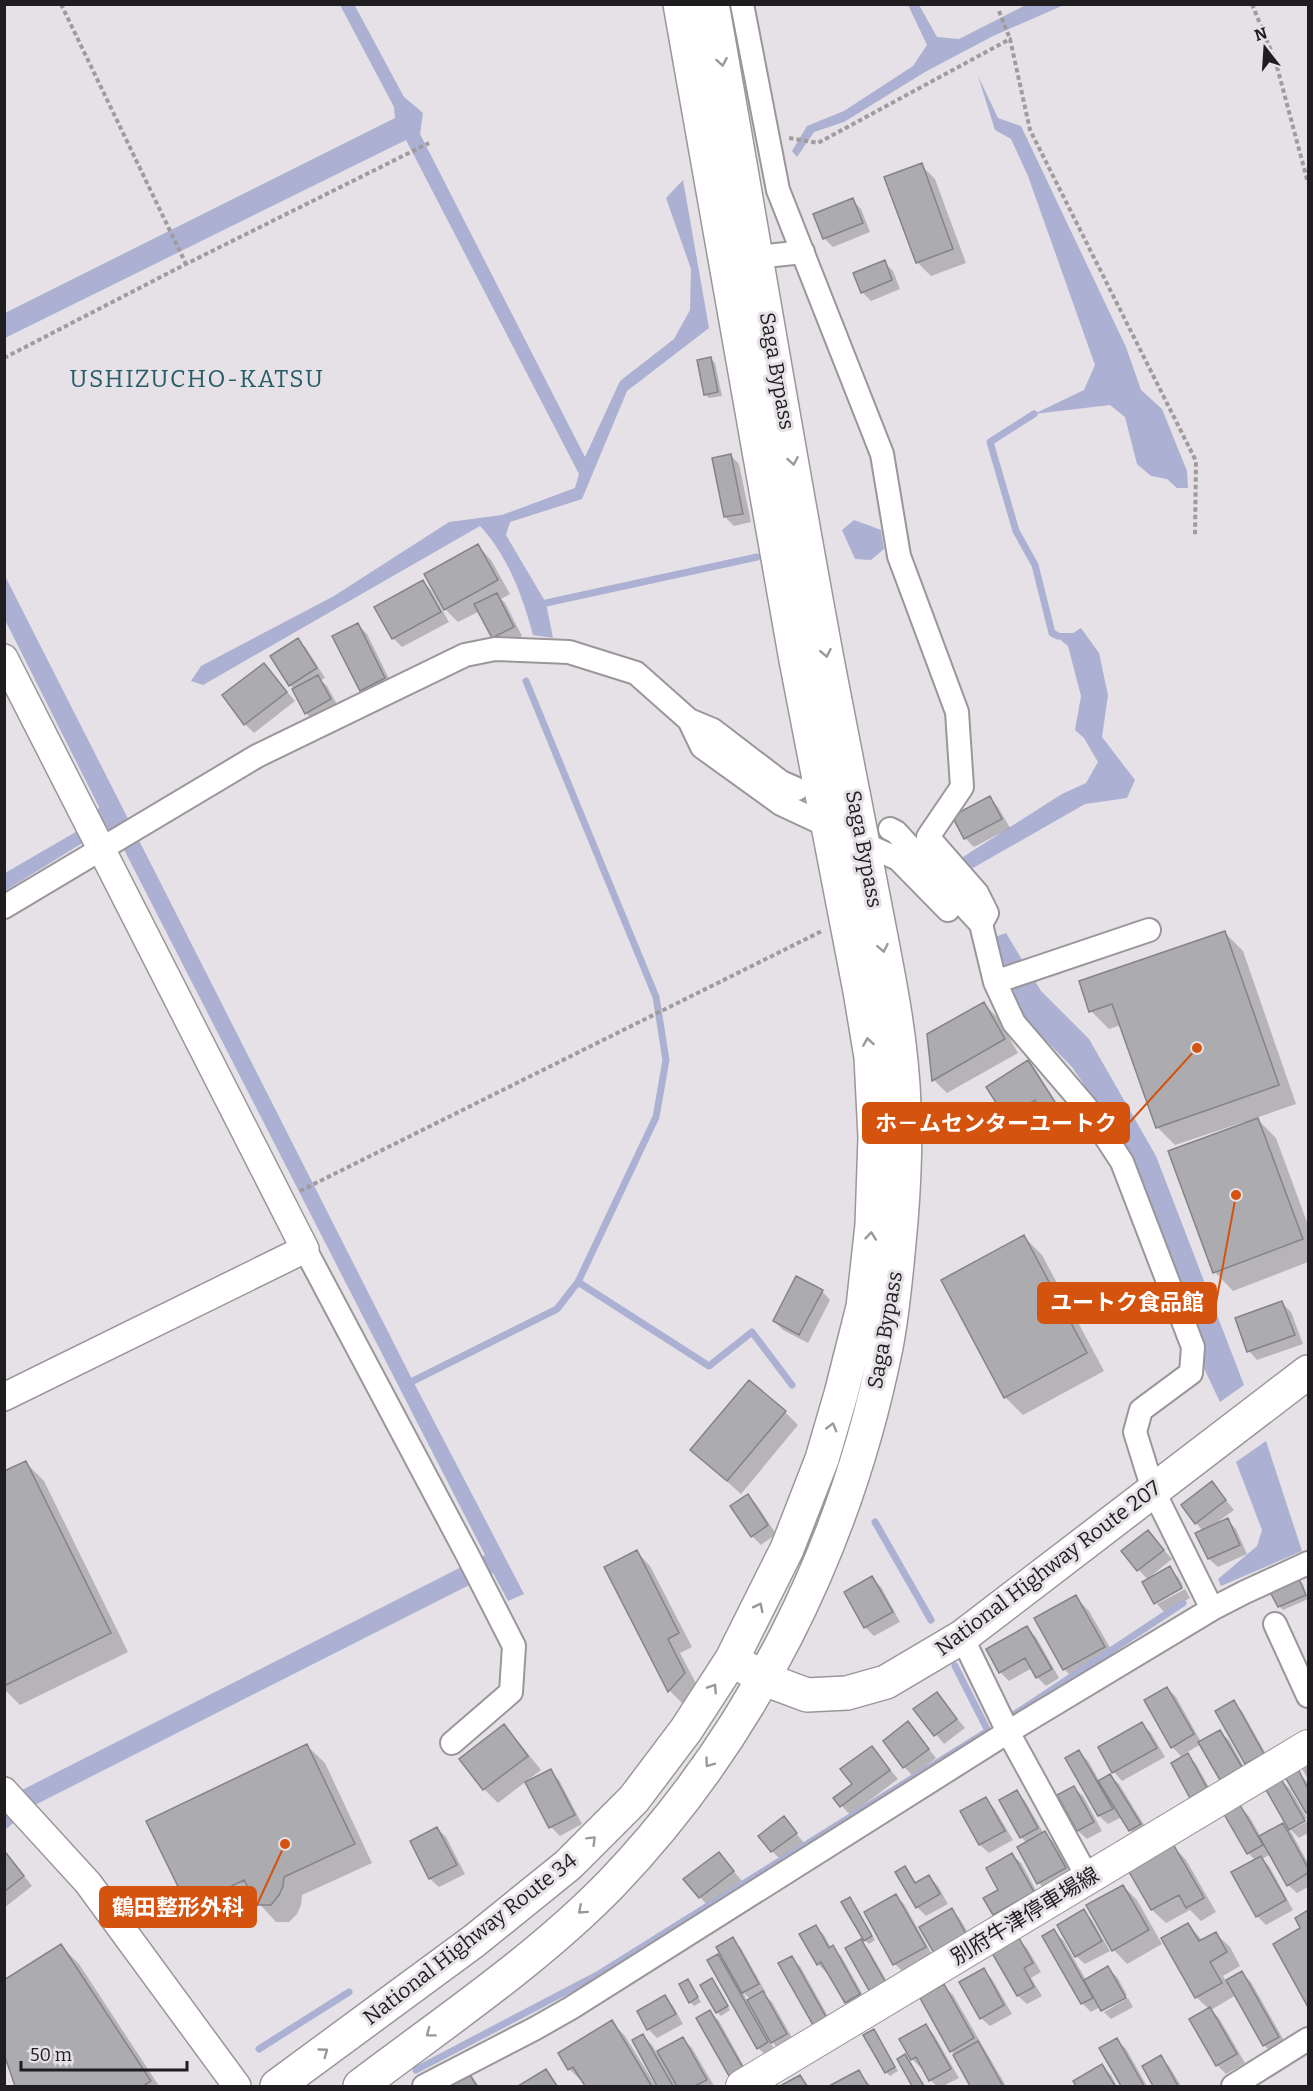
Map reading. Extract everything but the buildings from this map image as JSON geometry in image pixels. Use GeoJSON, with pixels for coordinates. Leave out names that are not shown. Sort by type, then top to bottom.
{"type":"FeatureCollection","features":[{"type":"Feature","properties":{"kind":"highway","name":"Saga Bypass"},"geometry":{"type":"LineString","coordinates":[[680,4],[794,649],[848,924],[871,1058],[875,1137],[872,1225],[863,1307],[842,1394],[822,1459],[787,1549],[732,1659]]}},
{"type":"Feature","properties":{"kind":"highway","name":"Saga Bypass"},"geometry":{"type":"LineString","coordinates":[[712,4],[824,640],[876,836],[898,1030],[904,1107],[904,1172],[897,1266],[886,1346],[845,1498],[810,1589],[764,1679]]}},
{"type":"Feature","properties":{"kind":"highway","name":"National Highway Route 207"},"geometry":{"type":"LineString","coordinates":[[732,1659],[764,1679],[807,1695],[847,1693],[886,1682],[962,1637],[1308,1372]]}},
{"type":"Feature","properties":{"kind":"highway","name":"National Highway Route 34"},"geometry":{"type":"LineString","coordinates":[[277,2086],[474,1941],[568,1865],[634,1799],[686,1730],[732,1659]]}},
{"type":"Feature","properties":{"kind":"highway","name":"National Highway Route 34"},"geometry":{"type":"LineString","coordinates":[[360,2086],[537,1951],[609,1885],[670,1816],[718,1750],[764,1679]]}},
{"type":"Feature","properties":{"kind":"main road","name":"別府牛津停車場線"},"geometry":{"type":"LineString","coordinates":[[742,2086],[1308,1746]]}},
{"type":"Feature","properties":{"kind":"street"},"geometry":{"type":"LineString","coordinates":[[742,4],[778,190],[882,454],[899,556],[957,712],[962,787],[928,837],[977,893],[987,913],[981,924]]}},
{"type":"Feature","properties":{"kind":"street"},"geometry":{"type":"LineString","coordinates":[[757,257],[803,252]]}},
{"type":"Feature","properties":{"kind":"street"},"geometry":{"type":"LineString","coordinates":[[4,907],[257,756],[465,655],[495,649],[569,652],[636,674],[689,720],[713,730],[781,782],[797,789]]}},
{"type":"Feature","properties":{"kind":"street"},"geometry":{"type":"LineString","coordinates":[[4,658],[85,816],[107,845],[280,1201],[514,1646],[511,1692],[452,1743]]}},
{"type":"Feature","properties":{"kind":"street"},"geometry":{"type":"LineString","coordinates":[[689,720],[702,747],[781,804],[828,826]]}},
{"type":"Feature","properties":{"kind":"street"},"geometry":{"type":"LineString","coordinates":[[876,836],[896,832],[981,924],[994,982],[1014,1023],[1086,1107],[1122,1162],[1193,1347],[1191,1373],[1141,1410],[1135,1432],[1153,1490],[1212,1609]]}},
{"type":"Feature","properties":{"kind":"street"},"geometry":{"type":"LineString","coordinates":[[876,836],[987,950]]}},
{"type":"Feature","properties":{"kind":"street"},"geometry":{"type":"LineString","coordinates":[[994,982],[1149,930]]}},
{"type":"Feature","properties":{"kind":"street"},"geometry":{"type":"LineString","coordinates":[[4,1397],[305,1249]]}},
{"type":"Feature","properties":{"kind":"street"},"geometry":{"type":"LineString","coordinates":[[424,2086],[571,2008],[1008,1732],[1212,1609],[1308,1563]]}},
{"type":"Feature","properties":{"kind":"street"},"geometry":{"type":"LineString","coordinates":[[1275,1624],[1308,1696]]}},
{"type":"Feature","properties":{"kind":"street"},"geometry":{"type":"LineString","coordinates":[[962,1637],[1008,1732],[1088,1878]]}},
{"type":"Feature","properties":{"kind":"street"},"geometry":{"type":"LineString","coordinates":[[6,1793],[88,1883],[237,2086]]}},
{"type":"Feature","properties":{"kind":"street"},"geometry":{"type":"LineString","coordinates":[[1233,2086],[1308,2039]]}},
{"type":"Feature","properties":{"kind":"path"},"geometry":{"type":"LineString","coordinates":[[61,4],[186,264]]}},
{"type":"Feature","properties":{"kind":"path"},"geometry":{"type":"LineString","coordinates":[[1252,4],[1276,63],[1308,183]]}},
{"type":"Feature","properties":{"kind":"path"},"geometry":{"type":"LineString","coordinates":[[999,11],[1010,39],[1030,130],[1196,461],[1194,535]]}},
{"type":"Feature","properties":{"kind":"path"},"geometry":{"type":"LineString","coordinates":[[790,138],[818,143],[1010,39]]}},
{"type":"Feature","properties":{"kind":"path"},"geometry":{"type":"LineString","coordinates":[[4,358],[429,142]]}},
{"type":"Feature","properties":{"kind":"path"},"geometry":{"type":"LineString","coordinates":[[280,1201],[822,931],[848,924]]}},
{"type":"Feature","properties":{"kind":"water"},"geometry":{"type":"Polygon","coordinates":[[[354,4],[404,97],[423,113],[420,134],[585,457],[620,381],[674,339],[690,310],[691,269],[666,198],[683,180],[709,328],[627,391],[582,499],[510,522],[506,535],[546,603],[553,638],[533,635],[513,577],[499,550],[480,526],[203,685],[191,681],[201,666],[334,596],[449,522],[502,515],[575,488],[579,474],[406,140],[5,338],[5,313],[395,118],[394,107],[340,5],[354,4]]]}},
{"type":"Feature","properties":{"kind":"water"},"geometry":{"type":"Polygon","coordinates":[[[908,5],[919,5],[937,37],[959,39],[1026,5],[1064,5],[993,36],[925,72],[844,122],[814,132],[797,157],[792,151],[807,126],[844,111],[913,66],[927,45],[908,5]]]}},
{"type":"Feature","properties":{"kind":"water"},"geometry":{"type":"Polygon","coordinates":[[[978,76],[998,118],[1021,126],[1126,347],[1141,390],[1162,409],[1187,471],[1188,488],[1177,488],[1167,479],[1151,476],[1137,464],[1125,417],[1110,405],[1034,414],[1084,390],[1095,365],[1028,176],[1011,139],[995,130],[978,76]]]}},
{"type":"Feature","properties":{"kind":"water"},"geometry":{"type":"Polygon","coordinates":[[[854,520],[881,530],[884,549],[871,560],[855,559],[842,530],[854,520]]]}},
{"type":"Feature","properties":{"kind":"water"},"geometry":{"type":"Polygon","coordinates":[[[4,574],[413,1381],[524,1594],[508,1601],[493,1573],[33,1806],[5,1830],[5,1804],[24,1789],[485,1555],[114,830],[105,829],[5,891],[5,873],[93,822],[99,807],[5,620],[4,574]]]}},
{"type":"Feature","properties":{"kind":"water"},"geometry":{"type":"Polygon","coordinates":[[[1081,628],[1099,653],[1108,695],[1102,737],[1135,780],[1127,798],[1085,804],[973,868],[966,864],[963,857],[1062,794],[1086,783],[1098,762],[1084,738],[1075,730],[1081,696],[1068,646],[1052,633],[1073,633],[1081,628]]]}},
{"type":"Feature","properties":{"kind":"water"},"geometry":{"type":"Polygon","coordinates":[[[1006,933],[1041,991],[1089,1039],[1156,1156],[1244,1385],[1220,1402],[1201,1362],[1204,1340],[1126,1146],[1072,1067],[1021,1015],[1012,988],[998,960],[995,937],[1006,933]]]}},
{"type":"Feature","properties":{"kind":"water"},"geometry":{"type":"Polygon","coordinates":[[[1266,1441],[1302,1551],[1221,1586],[1218,1579],[1257,1546],[1262,1530],[1236,1462],[1266,1441]]]}},
{"type":"Feature","properties":{"kind":"waterway"},"geometry":{"type":"LineString","coordinates":[[1034,414],[990,442],[1016,531],[1035,565],[1052,633],[1058,636]]}},
{"type":"Feature","properties":{"kind":"waterway"},"geometry":{"type":"LineString","coordinates":[[546,603],[757,557]]}},
{"type":"Feature","properties":{"kind":"waterway"},"geometry":{"type":"LineString","coordinates":[[413,1381],[557,1309],[578,1282],[656,1117],[666,1060],[656,997],[526,681]]}},
{"type":"Feature","properties":{"kind":"waterway"},"geometry":{"type":"LineString","coordinates":[[578,1282],[709,1366],[752,1332],[792,1385]]}},
{"type":"Feature","properties":{"kind":"waterway"},"geometry":{"type":"LineString","coordinates":[[875,1522],[931,1620]]}},
{"type":"Feature","properties":{"kind":"waterway"},"geometry":{"type":"LineString","coordinates":[[1015,1714],[1183,1603]]}},
{"type":"Feature","properties":{"kind":"waterway"},"geometry":{"type":"LineString","coordinates":[[416,2070],[599,1974],[988,1731],[955,1666]]}},
{"type":"Feature","properties":{"kind":"waterway"},"geometry":{"type":"LineString","coordinates":[[259,2049],[349,1992]]}},
{"type":"Feature","properties":{"kind":"place","name":"ホ－ムセンターユートク"},"geometry":{"type":"Point","coordinates":[1197,1048]}},
{"type":"Feature","properties":{"kind":"place","name":"ユートク食品館"},"geometry":{"type":"Point","coordinates":[1236,1195]}},
{"type":"Feature","properties":{"kind":"place","name":"鶴田整形外科"},"geometry":{"type":"Point","coordinates":[285,1844]}},
{"type":"Feature","properties":{"kind":"district","name":"USHIZUCHO-KATSU"},"geometry":{"type":"Point","coordinates":[197,379]}}]}
